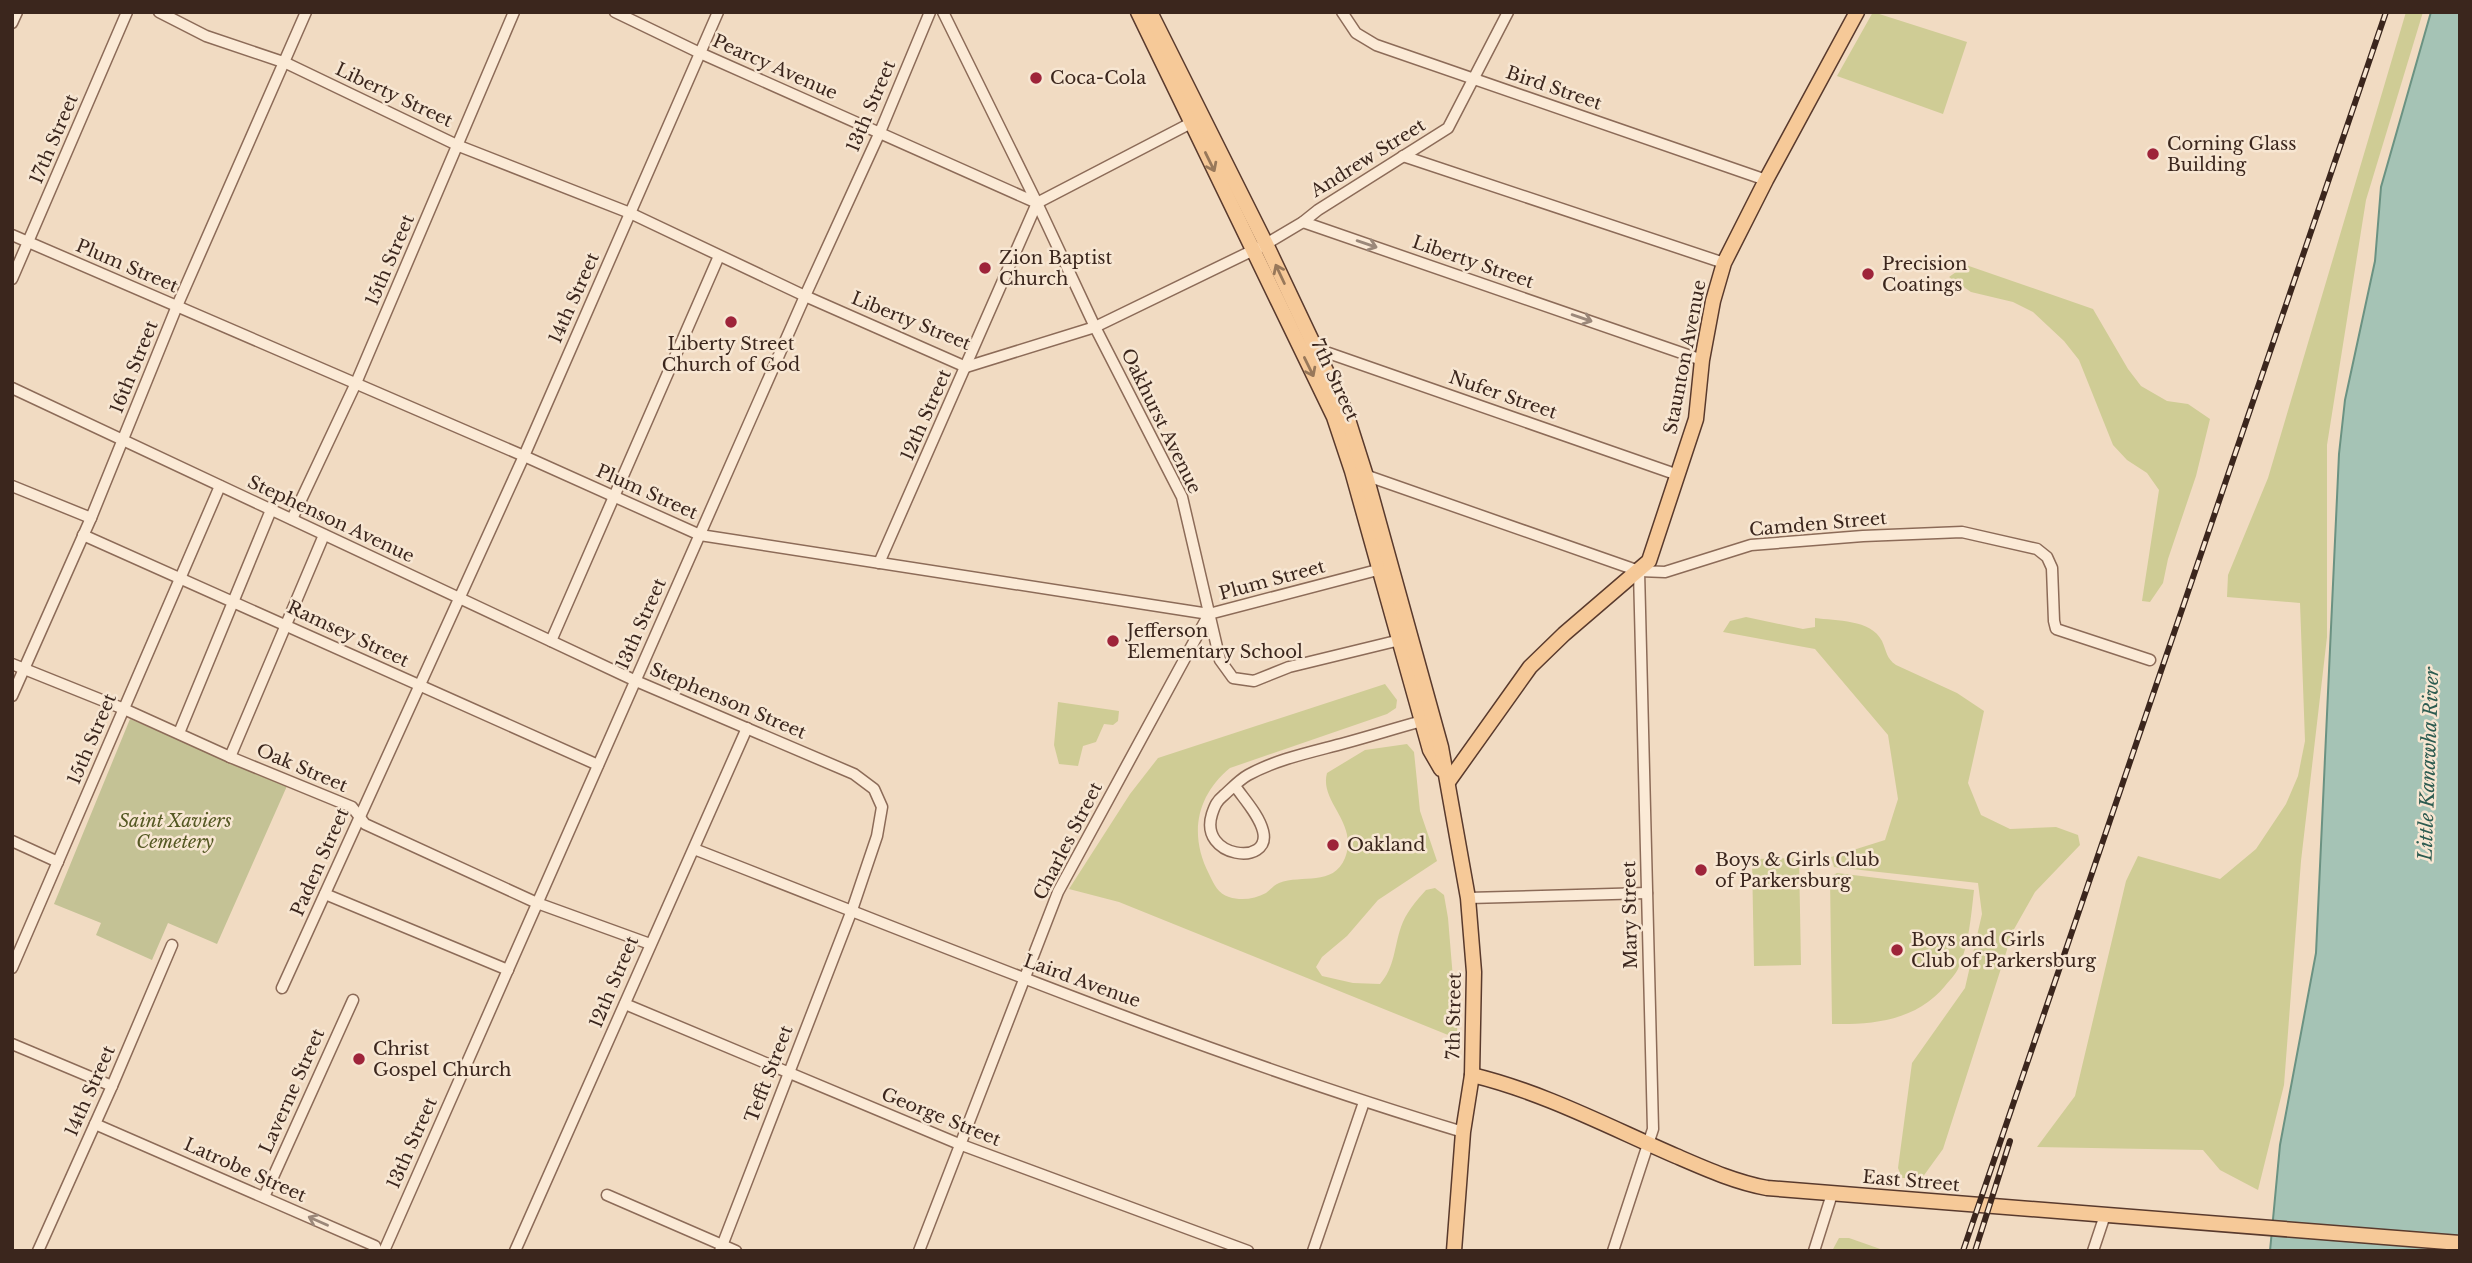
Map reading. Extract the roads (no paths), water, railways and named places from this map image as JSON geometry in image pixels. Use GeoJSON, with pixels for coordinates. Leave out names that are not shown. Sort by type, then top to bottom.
{"type":"FeatureCollection","features":[{"type":"Feature","properties":{"kind":"main road","name":"7th Street"},"geometry":{"type":"LineString","coordinates":[[1138,12],[1334,417],[1385,568],[1448,782],[1468,898],[1474,972],[1472,1075],[1463,1132],[1454,1251]]}},
{"type":"Feature","properties":{"kind":"main road","name":"7th Street"},"geometry":{"type":"LineString","coordinates":[[1150,12],[1266,244],[1346,413],[1366,476],[1400,640],[1430,750],[1448,782]]}},
{"type":"Feature","properties":{"kind":"main road","name":"Staunton Avenue"},"geometry":{"type":"LineString","coordinates":[[1448,782],[1530,667],[1564,634],[1650,561],[1696,419],[1702,360],[1713,301],[1724,264],[1857,12]]}},
{"type":"Feature","properties":{"kind":"main road","name":"East Street"},"geometry":{"type":"LineString","coordinates":[[1472,1075],[1562,1106],[1746,1184],[1832,1194],[2460,1243]]}},
{"type":"Feature","properties":{"kind":"street"},"geometry":{"type":"LineString","coordinates":[[12,23],[17,12]]}},
{"type":"Feature","properties":{"kind":"street","name":"17th Street"},"geometry":{"type":"LineString","coordinates":[[12,279],[30,243],[127,12]]}},
{"type":"Feature","properties":{"kind":"street","name":"Liberty Street"},"geometry":{"type":"LineString","coordinates":[[159,12],[206,36],[286,63],[459,146],[630,213],[806,296],[966,367],[1094,327],[1266,244],[1303,222],[1702,360]]}},
{"type":"Feature","properties":{"kind":"street","name":"16th Street"},"geometry":{"type":"LineString","coordinates":[[12,696],[92,518],[177,306],[286,63],[306,12]]}},
{"type":"Feature","properties":{"kind":"street","name":"15th Street"},"geometry":{"type":"LineString","coordinates":[[292,519],[356,383],[514,12]]}},
{"type":"Feature","properties":{"kind":"street","name":"Pearcy Avenue"},"geometry":{"type":"LineString","coordinates":[[615,12],[700,53],[1037,203]]}},
{"type":"Feature","properties":{"kind":"street","name":"14th Street"},"geometry":{"type":"LineString","coordinates":[[459,597],[524,456],[718,12]]}},
{"type":"Feature","properties":{"kind":"street","name":"13th Street"},"geometry":{"type":"LineString","coordinates":[[384,1251],[880,132],[930,12]]}},
{"type":"Feature","properties":{"kind":"street"},"geometry":{"type":"LineString","coordinates":[[943,12],[1037,203],[1191,123]]}},
{"type":"Feature","properties":{"kind":"street","name":"Bird Street"},"geometry":{"type":"LineString","coordinates":[[1342,12],[1349,24],[1365,40],[1766,180]]}},
{"type":"Feature","properties":{"kind":"street","name":"Andrew Street"},"geometry":{"type":"LineString","coordinates":[[1303,222],[1448,128],[1508,12]]}},
{"type":"Feature","properties":{"kind":"street"},"geometry":{"type":"LineString","coordinates":[[1403,156],[1724,264]]}},
{"type":"Feature","properties":{"kind":"street","name":"Oakhurst Avenue"},"geometry":{"type":"LineString","coordinates":[[1037,203],[1094,327],[1182,497],[1220,660],[1233,678],[1254,681],[1289,667],[1400,640]]}},
{"type":"Feature","properties":{"kind":"street","name":"12th Street"},"geometry":{"type":"LineString","coordinates":[[879,564],[1037,203]]}},
{"type":"Feature","properties":{"kind":"street","name":"Plum Street"},"geometry":{"type":"LineString","coordinates":[[12,235],[700,535],[1209,614],[1385,568]]}},
{"type":"Feature","properties":{"kind":"street"},"geometry":{"type":"LineString","coordinates":[[551,641],[719,256]]}},
{"type":"Feature","properties":{"kind":"street","name":"Nufer Street"},"geometry":{"type":"LineString","coordinates":[[1317,349],[1678,475]]}},
{"type":"Feature","properties":{"kind":"street","name":"Stephenson Avenue"},"geometry":{"type":"LineString","coordinates":[[12,388],[636,681]]}},
{"type":"Feature","properties":{"kind":"street","name":"Camden Street"},"geometry":{"type":"LineString","coordinates":[[1352,471],[1639,571],[1665,572],[1751,545],[1863,536],[1962,532],[2037,549],[2047,557],[2052,568],[2056,629],[2150,660]]}},
{"type":"Feature","properties":{"kind":"street"},"geometry":{"type":"LineString","coordinates":[[12,486],[92,518]]}},
{"type":"Feature","properties":{"kind":"street","name":"15th Street"},"geometry":{"type":"LineString","coordinates":[[12,968],[220,486]]}},
{"type":"Feature","properties":{"kind":"street"},"geometry":{"type":"LineString","coordinates":[[179,733],[271,510]]}},
{"type":"Feature","properties":{"kind":"street","name":"Ramsey Street"},"geometry":{"type":"LineString","coordinates":[[83,535],[598,765]]}},
{"type":"Feature","properties":{"kind":"street"},"geometry":{"type":"LineString","coordinates":[[230,757],[324,535]]}},
{"type":"Feature","properties":{"kind":"street","name":"Mary Street"},"geometry":{"type":"LineString","coordinates":[[1613,1251],[1650,1145],[1653,1129],[1639,571]]}},
{"type":"Feature","properties":{"kind":"street","name":"Paden Street"},"geometry":{"type":"LineString","coordinates":[[282,988],[459,597]]}},
{"type":"Feature","properties":{"kind":"street","name":"Charles Street"},"geometry":{"type":"LineString","coordinates":[[919,1251],[1058,892],[1209,614]]}},
{"type":"Feature","properties":{"kind":"street","name":"Oak Street"},"geometry":{"type":"LineString","coordinates":[[12,664],[352,807],[365,824],[537,903],[649,944]]}},
{"type":"Feature","properties":{"kind":"street","name":"Stephenson Street"},"geometry":{"type":"LineString","coordinates":[[636,681],[854,774],[874,789],[882,807],[877,836],[852,911]]}},
{"type":"Feature","properties":{"kind":"street"},"geometry":{"type":"LineString","coordinates":[[1235,786],[1263,832],[1264,841],[1260,848],[1251,853],[1242,854],[1221,846],[1214,841],[1209,824],[1216,802],[1235,786],[1247,776],[1293,757],[1422,721]]}},
{"type":"Feature","properties":{"kind":"street","name":"12th Street"},"geometry":{"type":"LineString","coordinates":[[515,1251],[747,728]]}},
{"type":"Feature","properties":{"kind":"street"},"geometry":{"type":"LineString","coordinates":[[12,841],[58,862]]}},
{"type":"Feature","properties":{"kind":"street","name":"Laird Avenue"},"geometry":{"type":"LineString","coordinates":[[694,849],[1024,978],[1364,1102],[1463,1132]]}},
{"type":"Feature","properties":{"kind":"street"},"geometry":{"type":"LineString","coordinates":[[1468,898],[1647,893]]}},
{"type":"Feature","properties":{"kind":"street"},"geometry":{"type":"LineString","coordinates":[[325,894],[508,971]]}},
{"type":"Feature","properties":{"kind":"street","name":"Tefft Street"},"geometry":{"type":"LineString","coordinates":[[721,1248],[852,911]]}},
{"type":"Feature","properties":{"kind":"street","name":"14th Street"},"geometry":{"type":"LineString","coordinates":[[38,1251],[172,944]]}},
{"type":"Feature","properties":{"kind":"street","name":"Laverne Street"},"geometry":{"type":"LineString","coordinates":[[264,1197],[353,1000]]}},
{"type":"Feature","properties":{"kind":"street","name":"George Street"},"geometry":{"type":"LineString","coordinates":[[625,1004],[959,1144],[1248,1251]]}},
{"type":"Feature","properties":{"kind":"street"},"geometry":{"type":"LineString","coordinates":[[12,1044],[112,1086]]}},
{"type":"Feature","properties":{"kind":"street"},"geometry":{"type":"LineString","coordinates":[[1313,1251],[1364,1102]]}},
{"type":"Feature","properties":{"kind":"street","name":"Latrobe Street"},"geometry":{"type":"LineString","coordinates":[[95,1124],[375,1246],[377,1251]]}},
{"type":"Feature","properties":{"kind":"street"},"geometry":{"type":"LineString","coordinates":[[1814,1251],[1832,1194]]}},
{"type":"Feature","properties":{"kind":"street"},"geometry":{"type":"LineString","coordinates":[[607,1195],[721,1248],[736,1251]]}},
{"type":"Feature","properties":{"kind":"street"},"geometry":{"type":"LineString","coordinates":[[2093,1251],[2105,1215]]}},
{"type":"Feature","properties":{"kind":"water","name":"Little Kanawha River"},"geometry":{"type":"Polygon","coordinates":[[[2431,12],[2460,12],[2460,1249],[2270,1251],[2280,1145],[2316,953],[2339,454],[2345,400],[2375,261],[2381,187],[2431,12]]]}},
{"type":"Feature","properties":{"kind":"railway"},"geometry":{"type":"LineString","coordinates":[[1963,1251],[2386,12]]}},
{"type":"Feature","properties":{"kind":"railway"},"geometry":{"type":"LineString","coordinates":[[1975,1251],[2010,1141]]}},
{"type":"Feature","properties":{"kind":"place","name":"Coca-Cola"},"geometry":{"type":"Point","coordinates":[1036,78]}},
{"type":"Feature","properties":{"kind":"place","name":"Corning Glass Building"},"geometry":{"type":"Point","coordinates":[2153,154]}},
{"type":"Feature","properties":{"kind":"place","name":"Zion Baptist Church"},"geometry":{"type":"Point","coordinates":[985,268]}},
{"type":"Feature","properties":{"kind":"place","name":"Precision Coatings"},"geometry":{"type":"Point","coordinates":[1868,274]}},
{"type":"Feature","properties":{"kind":"place","name":"Liberty Street Church of God"},"geometry":{"type":"Point","coordinates":[731,322]}},
{"type":"Feature","properties":{"kind":"place","name":"Jefferson Elementary School"},"geometry":{"type":"Point","coordinates":[1113,641]}},
{"type":"Feature","properties":{"kind":"place","name":"Oakland"},"geometry":{"type":"Point","coordinates":[1333,845]}},
{"type":"Feature","properties":{"kind":"place","name":"Boys & Girls Club of Parkersburg"},"geometry":{"type":"Point","coordinates":[1701,870]}},
{"type":"Feature","properties":{"kind":"place","name":"Boys and Girls Club of Parkersburg"},"geometry":{"type":"Point","coordinates":[1897,950]}},
{"type":"Feature","properties":{"kind":"place","name":"Christ Gospel Church"},"geometry":{"type":"Point","coordinates":[359,1059]}},
{"type":"Feature","properties":{"kind":"park label","name":"Saint Xaviers Cemetery"},"geometry":{"type":"Point","coordinates":[175,831]}}]}
